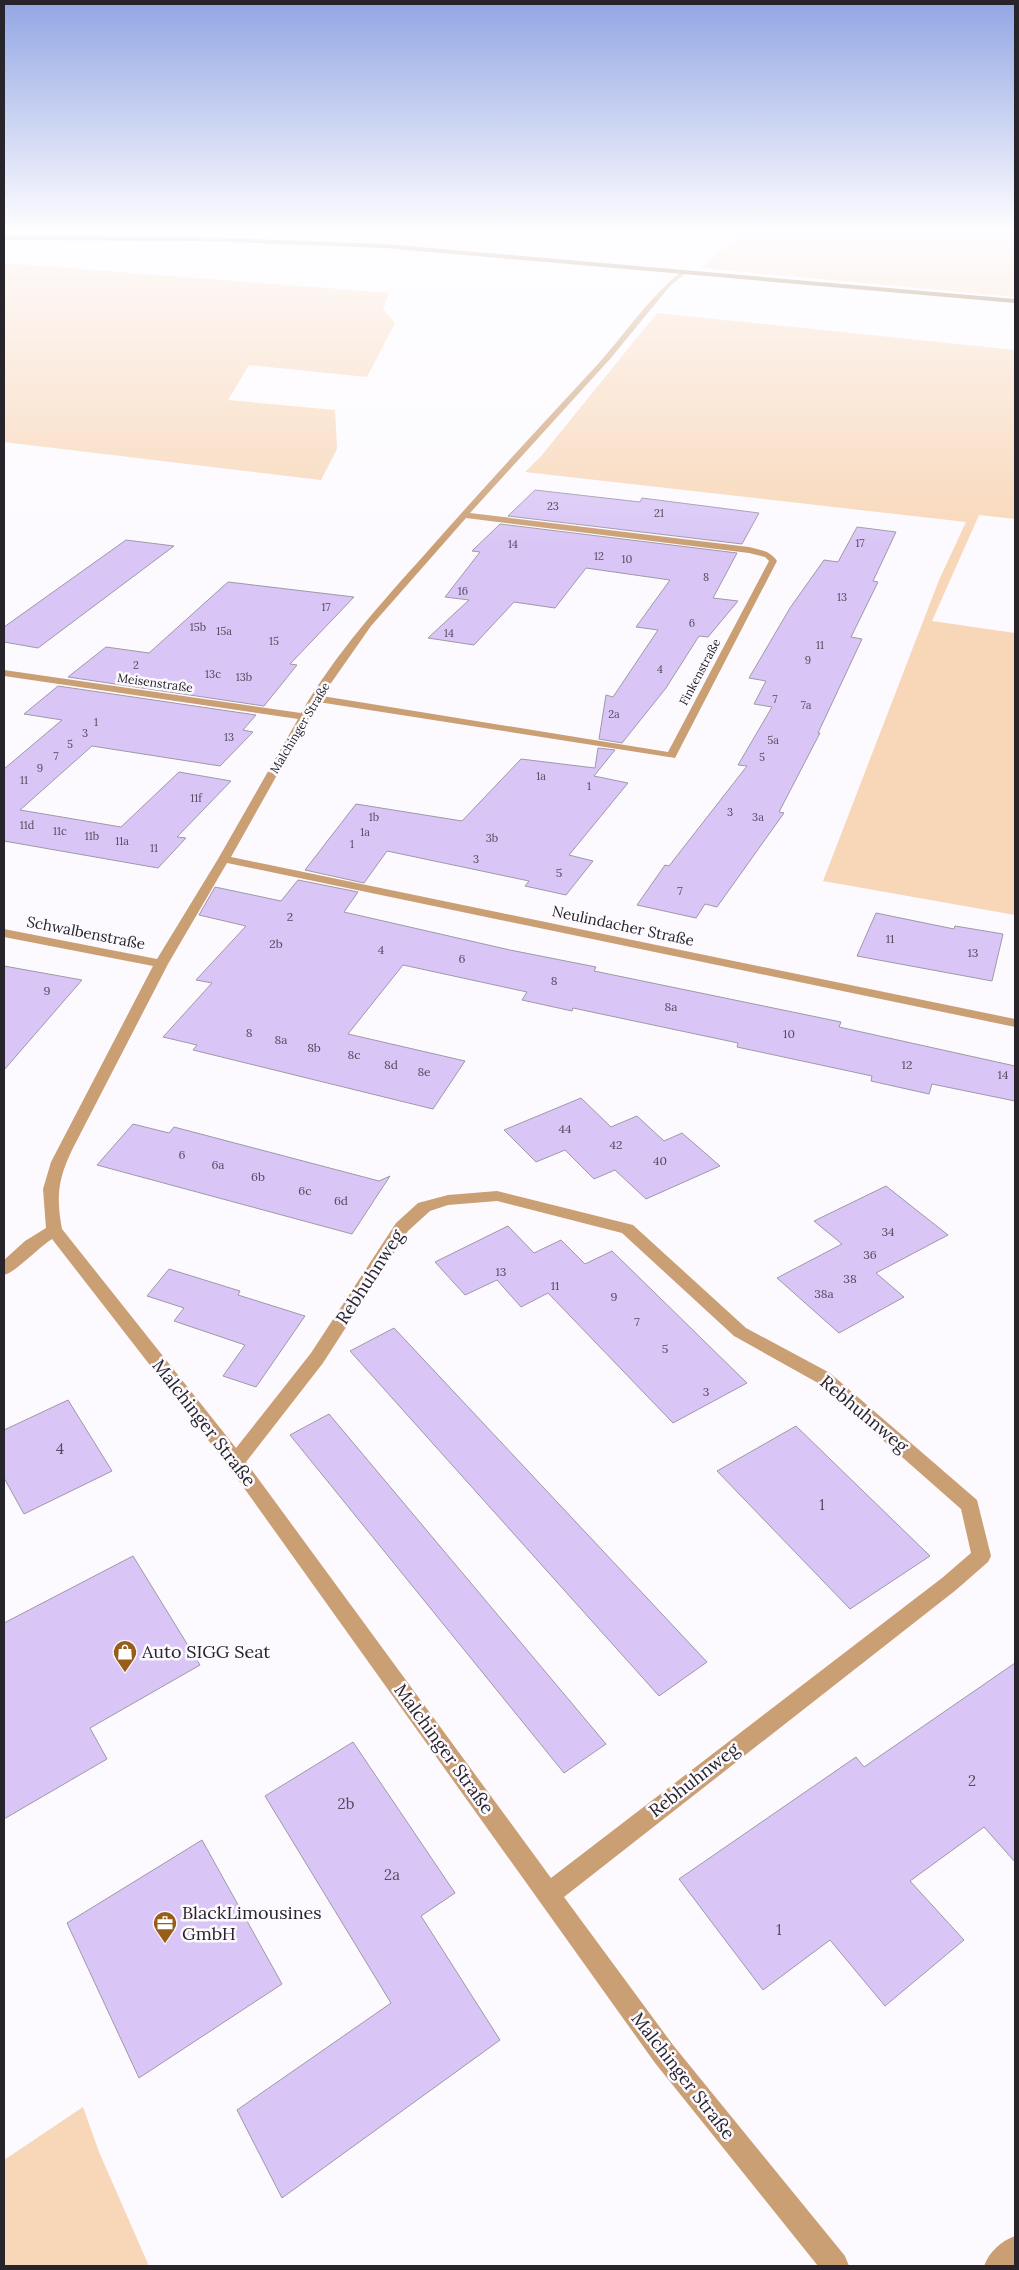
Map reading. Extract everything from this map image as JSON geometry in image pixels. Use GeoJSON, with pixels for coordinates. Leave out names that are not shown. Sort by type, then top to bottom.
{"type":"FeatureCollection","features":[{"type":"Feature","properties":{"kind":"street","name":"Malchinger Straße"},"geometry":{"type":"LineString","coordinates":[[627,335],[608,358],[463,515],[368,624],[315,698],[224,859],[161,964],[53,1175],[48,1201],[54,1230],[236,1462],[664,2054],[836,2266]]}},
{"type":"Feature","properties":{"kind":"street","name":"Finkenstraße"},"geometry":{"type":"LineString","coordinates":[[315,698],[672,756],[773,561],[768,555],[749,550],[463,515]]}},
{"type":"Feature","properties":{"kind":"street","name":"Meisenstraße"},"geometry":{"type":"LineString","coordinates":[[4,673],[304,717]]}},
{"type":"Feature","properties":{"kind":"street","name":"Neulindacher Straße"},"geometry":{"type":"LineString","coordinates":[[224,859],[1015,1022]]}},
{"type":"Feature","properties":{"kind":"street","name":"Schwalbenstraße"},"geometry":{"type":"LineString","coordinates":[[4,933],[161,964]]}},
{"type":"Feature","properties":{"kind":"street","name":"Rebhuhnweg"},"geometry":{"type":"LineString","coordinates":[[236,1462],[317,1358],[402,1227],[424,1207],[448,1200],[497,1196],[628,1229],[740,1332],[824,1378],[970,1505],[981,1556],[949,1584],[698,1777],[550,1894]]}},
{"type":"Feature","properties":{"kind":"street"},"geometry":{"type":"LineString","coordinates":[[4,1269],[31,1245],[54,1230]]}},
{"type":"Feature","properties":{"kind":"street"},"geometry":{"type":"LineString","coordinates":[[998,2266],[1015,2249]]}},
{"type":"Feature","properties":{"kind":"shaded area"},"geometry":{"type":"Polygon","coordinates":[[[4,335],[389,335],[367,377],[249,365],[228,400],[335,410],[337,449],[321,480],[4,442],[4,335]]]}},
{"type":"Feature","properties":{"kind":"shaded area"},"geometry":{"type":"Polygon","coordinates":[[[639,335],[869,335],[1015,350],[1015,519],[979,515],[932,621],[1015,633],[1015,915],[823,881],[939,580],[966,522],[525,472],[542,455],[639,335]]]}},
{"type":"Feature","properties":{"kind":"shaded area"},"geometry":{"type":"Polygon","coordinates":[[[83,2107],[99,2152],[149,2266],[4,2266],[4,2160],[83,2107]]]}},
{"type":"Feature","properties":{"kind":"building"},"geometry":{"type":"Polygon","coordinates":[[[535,490],[640,502],[642,498],[759,513],[742,544],[508,516],[535,490]]]}},
{"type":"Feature","properties":{"kind":"building"},"geometry":{"type":"Polygon","coordinates":[[[500,524],[737,553],[713,598],[738,601],[708,637],[699,636],[666,688],[622,743],[599,739],[606,695],[613,697],[658,630],[636,627],[670,580],[586,568],[555,608],[514,602],[474,645],[428,638],[469,600],[445,597],[480,552],[472,551],[500,524]]]}},
{"type":"Feature","properties":{"kind":"building"},"geometry":{"type":"Polygon","coordinates":[[[857,527],[896,532],[873,581],[878,582],[851,637],[862,639],[818,733],[820,733],[779,812],[784,813],[717,907],[705,904],[696,918],[637,905],[665,865],[669,866],[747,766],[738,765],[772,707],[754,704],[766,681],[749,678],[790,608],[824,560],[838,562],[857,527]]]}},
{"type":"Feature","properties":{"kind":"building"},"geometry":{"type":"Polygon","coordinates":[[[126,540],[174,546],[38,648],[4,642],[4,627],[126,540]]]}},
{"type":"Feature","properties":{"kind":"building"},"geometry":{"type":"Polygon","coordinates":[[[228,582],[354,597],[290,664],[297,665],[264,706],[68,677],[106,647],[149,653],[228,582]]]}},
{"type":"Feature","properties":{"kind":"building"},"geometry":{"type":"Polygon","coordinates":[[[58,686],[256,715],[243,730],[253,732],[220,766],[92,746],[20,810],[121,827],[179,772],[231,781],[177,837],[186,838],[158,868],[4,841],[4,769],[62,720],[24,714],[58,686]]]}},
{"type":"Feature","properties":{"kind":"building"},"geometry":{"type":"Polygon","coordinates":[[[598,748],[615,750],[594,776],[628,783],[569,855],[593,861],[566,895],[525,886],[529,881],[387,851],[364,883],[305,870],[356,804],[462,821],[521,759],[595,768],[598,748]]]}},
{"type":"Feature","properties":{"kind":"building"},"geometry":{"type":"Polygon","coordinates":[[[298,880],[358,892],[344,912],[510,950],[596,967],[594,971],[841,1022],[839,1027],[1015,1066],[1015,1101],[932,1084],[929,1094],[871,1081],[872,1076],[737,1047],[738,1043],[573,1008],[572,1011],[522,1000],[527,992],[403,965],[348,1034],[465,1061],[433,1109],[193,1050],[197,1045],[163,1037],[212,983],[196,980],[246,926],[199,915],[215,887],[281,901],[298,880]]]}},
{"type":"Feature","properties":{"kind":"building"},"geometry":{"type":"Polygon","coordinates":[[[876,913],[954,929],[955,926],[1003,934],[992,981],[857,956],[876,913]]]}},
{"type":"Feature","properties":{"kind":"building"},"geometry":{"type":"Polygon","coordinates":[[[4,966],[82,980],[4,1070],[4,966]]]}},
{"type":"Feature","properties":{"kind":"building"},"geometry":{"type":"Polygon","coordinates":[[[581,1098],[611,1127],[637,1116],[664,1141],[682,1133],[720,1166],[646,1199],[615,1170],[594,1179],[565,1150],[536,1162],[504,1130],[581,1098]]]}},
{"type":"Feature","properties":{"kind":"building"},"geometry":{"type":"Polygon","coordinates":[[[133,1124],[169,1133],[174,1127],[379,1181],[390,1176],[352,1234],[97,1165],[133,1124]]]}},
{"type":"Feature","properties":{"kind":"building"},"geometry":{"type":"Polygon","coordinates":[[[886,1186],[948,1235],[876,1273],[904,1297],[839,1333],[777,1278],[842,1244],[814,1221],[886,1186]]]}},
{"type":"Feature","properties":{"kind":"building"},"geometry":{"type":"Polygon","coordinates":[[[508,1226],[534,1253],[561,1240],[585,1264],[612,1251],[747,1383],[673,1423],[548,1293],[521,1307],[497,1280],[465,1295],[435,1262],[508,1226]]]}},
{"type":"Feature","properties":{"kind":"building"},"geometry":{"type":"Polygon","coordinates":[[[169,1269],[240,1291],[238,1295],[305,1316],[256,1387],[223,1376],[245,1345],[174,1321],[184,1308],[147,1296],[169,1269]]]}},
{"type":"Feature","properties":{"kind":"building"},"geometry":{"type":"Polygon","coordinates":[[[394,1328],[707,1662],[659,1696],[350,1351],[394,1328]]]}},
{"type":"Feature","properties":{"kind":"building"},"geometry":{"type":"Polygon","coordinates":[[[68,1400],[112,1471],[24,1514],[4,1478],[4,1430],[68,1400]]]}},
{"type":"Feature","properties":{"kind":"building"},"geometry":{"type":"Polygon","coordinates":[[[329,1414],[606,1744],[564,1773],[290,1435],[329,1414]]]}},
{"type":"Feature","properties":{"kind":"building"},"geometry":{"type":"Polygon","coordinates":[[[796,1426],[930,1556],[850,1609],[717,1471],[796,1426]]]}},
{"type":"Feature","properties":{"kind":"building"},"geometry":{"type":"Polygon","coordinates":[[[133,1556],[200,1665],[90,1728],[107,1759],[4,1819],[4,1623],[133,1556]]]}},
{"type":"Feature","properties":{"kind":"building"},"geometry":{"type":"Polygon","coordinates":[[[1015,1663],[1015,1862],[984,1827],[910,1881],[964,1940],[885,2006],[830,1940],[763,1990],[679,1879],[856,1757],[864,1767],[1015,1663]]]}},
{"type":"Feature","properties":{"kind":"building"},"geometry":{"type":"Polygon","coordinates":[[[353,1742],[455,1893],[421,1916],[500,2040],[282,2198],[237,2110],[391,2003],[265,1796],[353,1742]]]}},
{"type":"Feature","properties":{"kind":"building"},"geometry":{"type":"Polygon","coordinates":[[[202,1840],[282,1984],[139,2078],[67,1923],[202,1840]]]}},
{"type":"Feature","properties":{"kind":"place","name":"Auto SIGG Seat"},"geometry":{"type":"Point","coordinates":[125,1673]}},
{"type":"Feature","properties":{"kind":"place","name":"BlackLimousines GmbH"},"geometry":{"type":"Point","coordinates":[165,1944]}}]}
